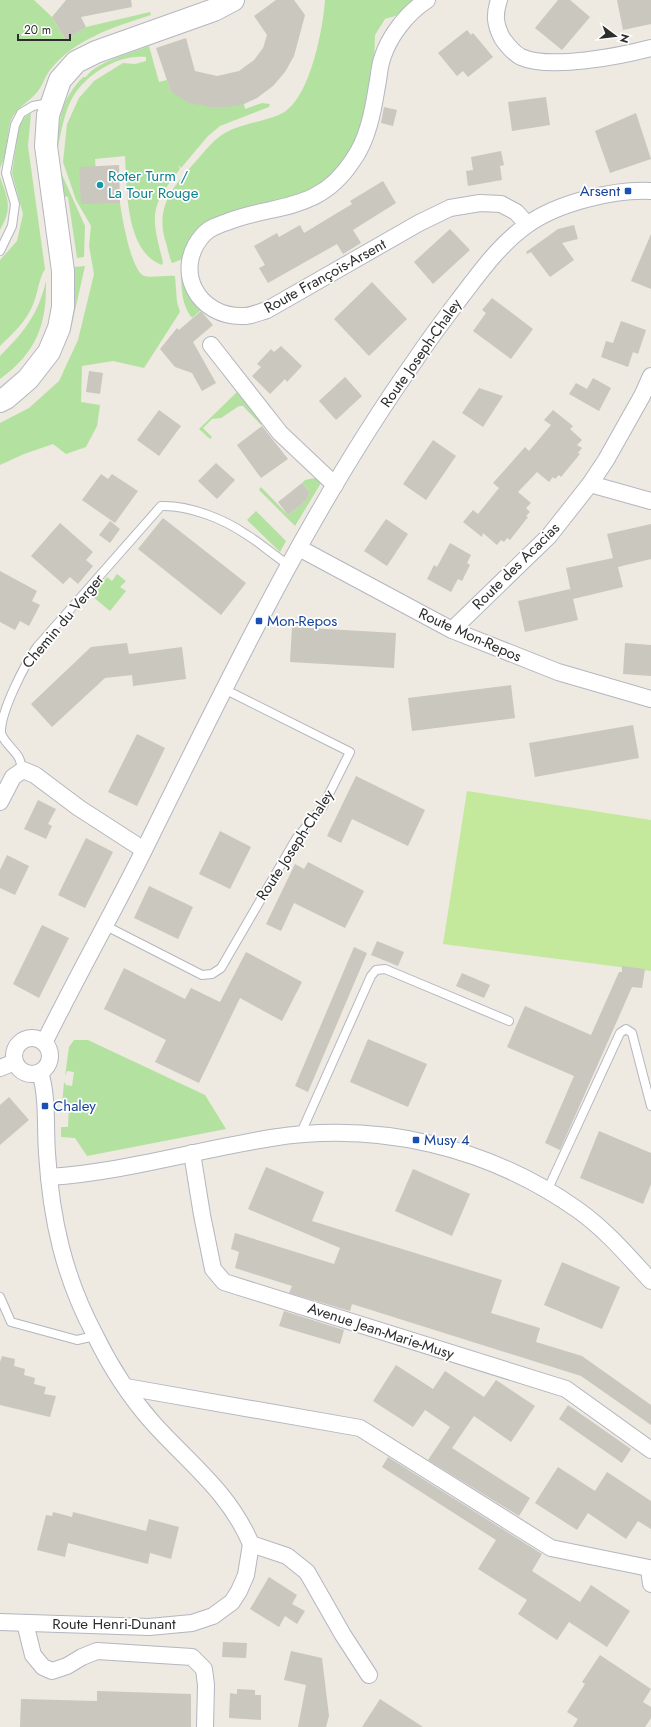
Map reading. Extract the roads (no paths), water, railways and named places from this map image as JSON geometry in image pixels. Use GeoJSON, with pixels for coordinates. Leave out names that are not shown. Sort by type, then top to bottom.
{"type":"FeatureCollection","features":[{"type":"Feature","properties":{"kind":"main road"},"geometry":{"type":"LineString","coordinates":[[0,401],[6,398],[28,379],[49,352],[59,328],[63,307],[63,271],[46,146],[48,116],[60,80],[76,62],[96,52],[214,10],[233,0]]}},
{"type":"Feature","properties":{"kind":"street","name":"Route François-Arsent"},"geometry":{"type":"LineString","coordinates":[[427,0],[405,20],[390,40],[382,59],[366,136],[353,161],[318,195],[292,206],[237,218],[212,228],[204,234],[194,248],[190,262],[190,278],[193,289],[206,305],[223,313],[244,316],[267,310],[419,223],[450,208],[480,203],[501,204],[516,212],[527,224]]}},
{"type":"Feature","properties":{"kind":"street"},"geometry":{"type":"LineString","coordinates":[[499,0],[495,14],[496,27],[507,45],[521,57],[543,62],[572,62],[634,53],[651,48]]}},
{"type":"Feature","properties":{"kind":"street","name":"Route Joseph-Chaley"},"geometry":{"type":"LineString","coordinates":[[44,1043],[106,926],[224,689],[299,548],[384,404],[429,340],[484,266],[503,245],[527,224],[558,208],[604,196],[628,192],[651,191]]}},
{"type":"Feature","properties":{"kind":"street"},"geometry":{"type":"LineString","coordinates":[[211,346],[280,433],[335,485]]}},
{"type":"Feature","properties":{"kind":"street","name":"Route des Acacias"},"geometry":{"type":"LineString","coordinates":[[452,630],[549,536],[590,484],[606,460],[642,396],[651,376]]}},
{"type":"Feature","properties":{"kind":"street"},"geometry":{"type":"LineString","coordinates":[[590,484],[651,501]]}},
{"type":"Feature","properties":{"kind":"street","name":"Route Mon-Repos"},"geometry":{"type":"LineString","coordinates":[[299,548],[452,630],[558,672],[651,699]]}},
{"type":"Feature","properties":{"kind":"street"},"geometry":{"type":"LineString","coordinates":[[0,802],[13,777],[22,770],[34,774],[79,808],[144,850]]}},
{"type":"Feature","properties":{"kind":"street"},"geometry":{"type":"LineString","coordinates":[[34,1038],[44,1043],[48,1047],[50,1059],[48,1064],[40,1072],[26,1073],[15,1062],[16,1050],[23,1041],[34,1038]]}},
{"type":"Feature","properties":{"kind":"street"},"geometry":{"type":"LineString","coordinates":[[0,1068],[15,1062]]}},
{"type":"Feature","properties":{"kind":"street"},"geometry":{"type":"LineString","coordinates":[[40,1072],[44,1084],[49,1177],[54,1222],[61,1252],[80,1305],[95,1336],[126,1387],[153,1422],[231,1505],[243,1525],[251,1544],[287,1556],[307,1572],[343,1635],[370,1675]]}},
{"type":"Feature","properties":{"kind":"street"},"geometry":{"type":"LineString","coordinates":[[49,1177],[68,1176],[145,1163],[273,1138],[338,1133],[407,1138],[438,1145],[492,1162],[547,1191],[579,1211],[601,1230],[617,1244],[651,1281]]}},
{"type":"Feature","properties":{"kind":"street","name":"Avenue Jean-Marie-Musy"},"geometry":{"type":"LineString","coordinates":[[192,1153],[202,1215],[213,1269],[224,1282],[566,1389],[651,1450]]}},
{"type":"Feature","properties":{"kind":"street"},"geometry":{"type":"LineString","coordinates":[[126,1387],[360,1428],[550,1548],[650,1568],[651,1584]]}},
{"type":"Feature","properties":{"kind":"street","name":"Route Henri-Dunant"},"geometry":{"type":"LineString","coordinates":[[0,1622],[149,1627],[192,1623],[213,1616],[232,1602],[239,1591],[246,1574],[251,1544]]}},
{"type":"Feature","properties":{"kind":"street"},"geometry":{"type":"LineString","coordinates":[[25,1623],[33,1655],[43,1667],[52,1671],[67,1666],[82,1656],[97,1650],[192,1657],[204,1669],[206,1685],[205,1727]]}},
{"type":"Feature","properties":{"kind":"lane"},"geometry":{"type":"LineString","coordinates":[[0,251],[12,226],[15,204],[6,173],[15,125],[21,113],[33,106],[52,102]]}},
{"type":"Feature","properties":{"kind":"lane","name":"Chemin du Verger"},"geometry":{"type":"LineString","coordinates":[[22,770],[19,758],[1,733],[2,716],[10,691],[23,667],[37,647],[160,506],[171,506],[203,514],[235,527],[248,535],[273,556],[290,565]]}},
{"type":"Feature","properties":{"kind":"lane","name":"Route Joseph-Chaley"},"geometry":{"type":"LineString","coordinates":[[106,926],[202,976],[212,974],[221,968],[296,839],[323,806],[350,752],[224,689]]}},
{"type":"Feature","properties":{"kind":"lane"},"geometry":{"type":"LineString","coordinates":[[300,1136],[371,976],[376,970],[385,969],[509,1021]]}},
{"type":"Feature","properties":{"kind":"lane"},"geometry":{"type":"LineString","coordinates":[[547,1191],[620,1033],[626,1029],[632,1033],[651,1106]]}},
{"type":"Feature","properties":{"kind":"lane"},"geometry":{"type":"LineString","coordinates":[[0,1297],[11,1322],[77,1340],[95,1336]]}},
{"type":"Feature","properties":{"kind":"place","name":"Roter Turm / La Tour Rouge"},"geometry":{"type":"Point","coordinates":[100,185]}},
{"type":"Feature","properties":{"kind":"place","name":"Arsent"},"geometry":{"type":"Point","coordinates":[628,191]}},
{"type":"Feature","properties":{"kind":"place","name":"Mon-Repos"},"geometry":{"type":"Point","coordinates":[259,621]}},
{"type":"Feature","properties":{"kind":"place","name":"Chaley"},"geometry":{"type":"Point","coordinates":[45,1106]}},
{"type":"Feature","properties":{"kind":"place","name":"Musy 4"},"geometry":{"type":"Point","coordinates":[416,1140]}}]}
